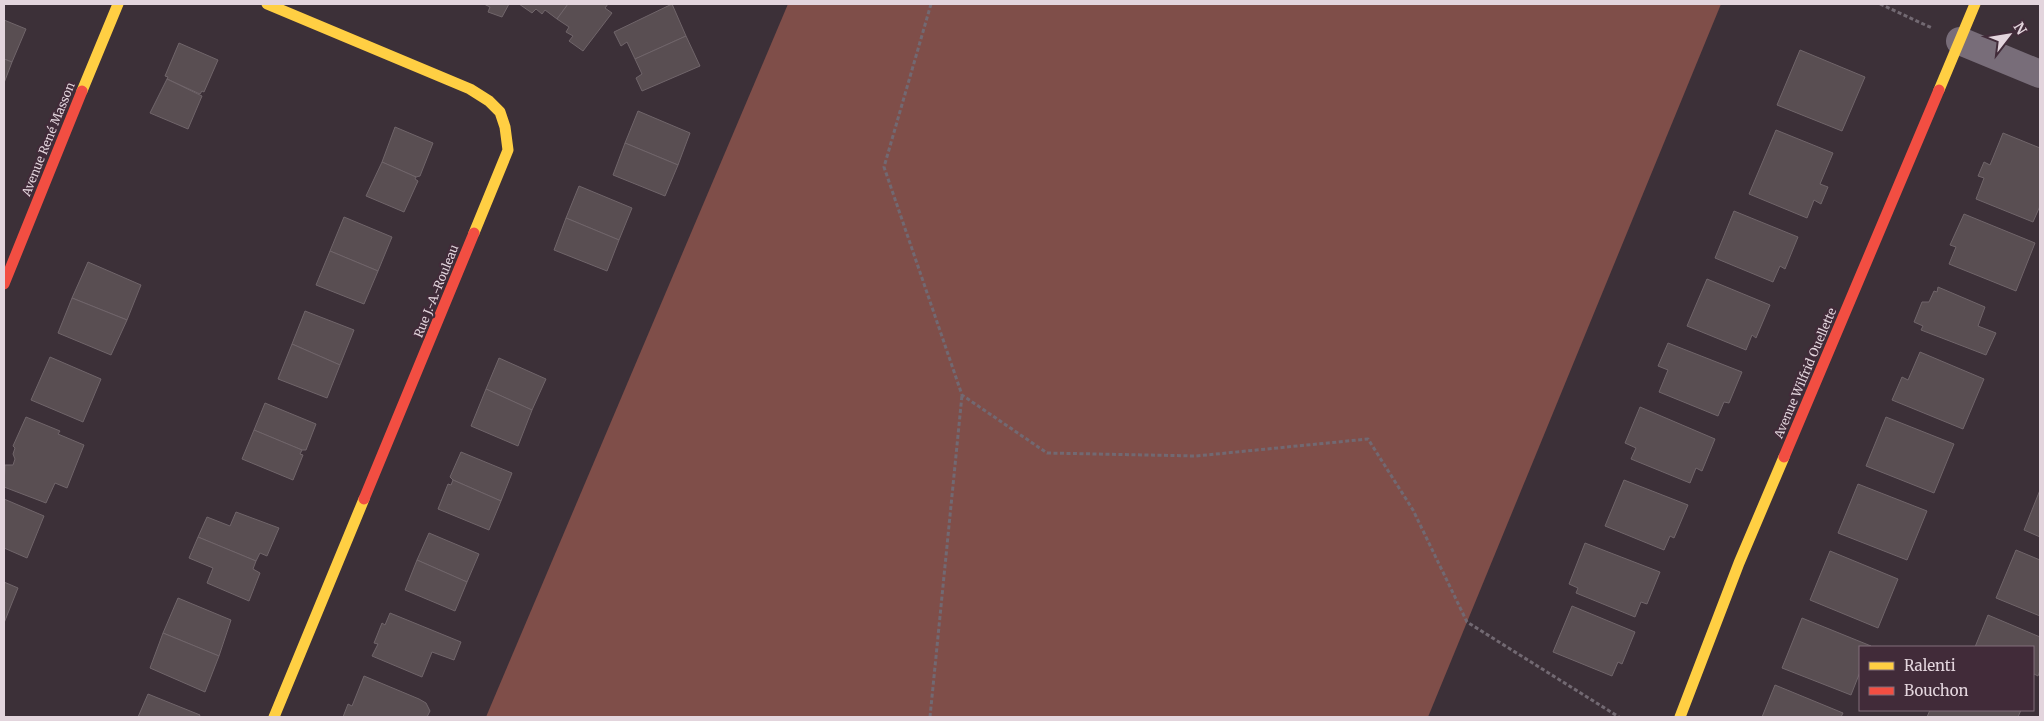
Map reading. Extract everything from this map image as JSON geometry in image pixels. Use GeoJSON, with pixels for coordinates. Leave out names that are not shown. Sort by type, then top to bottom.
{"type":"FeatureCollection","features":[{"type":"Feature","properties":{"kind":"street","name":"Avenue René Masson"},"geometry":{"type":"LineString","coordinates":[[4,284],[118,4]]}},
{"type":"Feature","properties":{"kind":"street","name":"Rue J.-A.-Rouleau"},"geometry":{"type":"LineString","coordinates":[[267,4],[470,89],[491,102],[506,122],[508,150],[274,717]]}},
{"type":"Feature","properties":{"kind":"street","name":"Avenue Wilfrid Ouellette"},"geometry":{"type":"LineString","coordinates":[[1680,717],[1702,664],[1739,563],[1975,4]]}},
{"type":"Feature","properties":{"kind":"street"},"geometry":{"type":"LineString","coordinates":[[1960,41],[2040,74]]}},
{"type":"Feature","properties":{"kind":"path"},"geometry":{"type":"LineString","coordinates":[[930,717],[962,395],[884,167],[931,4]]}},
{"type":"Feature","properties":{"kind":"path"},"geometry":{"type":"LineString","coordinates":[[1880,4],[1960,41]]}},
{"type":"Feature","properties":{"kind":"path"},"geometry":{"type":"LineString","coordinates":[[962,395],[1047,453],[1196,456],[1368,439],[1413,510],[1467,622],[1619,717]]}},
{"type":"Feature","properties":{"kind":"shaded area"},"geometry":{"type":"Polygon","coordinates":[[[788,4],[1721,4],[1428,717],[486,717],[788,4]]]}},
{"type":"Feature","properties":{"kind":"building"},"geometry":{"type":"Polygon","coordinates":[[[484,4],[509,4],[502,17],[488,12],[490,7],[484,4]]]}},
{"type":"Feature","properties":{"kind":"building"},"geometry":{"type":"Polygon","coordinates":[[[519,4],[568,4],[557,19],[545,10],[542,14],[536,9],[532,13],[519,4]]]}},
{"type":"Feature","properties":{"kind":"building"},"geometry":{"type":"Polygon","coordinates":[[[568,4],[608,4],[605,8],[612,13],[583,51],[569,41],[573,36],[566,32],[569,27],[557,19],[568,4]]]}},
{"type":"Feature","properties":{"kind":"building"},"geometry":{"type":"Polygon","coordinates":[[[672,4],[686,36],[635,59],[627,42],[621,46],[614,32],[672,4]]]}},
{"type":"Feature","properties":{"kind":"building"},"geometry":{"type":"Polygon","coordinates":[[[4,20],[26,29],[12,62],[4,59],[4,20]]]}},
{"type":"Feature","properties":{"kind":"building"},"geometry":{"type":"Polygon","coordinates":[[[686,36],[700,66],[642,91],[636,78],[642,74],[635,59],[686,36]]]}},
{"type":"Feature","properties":{"kind":"building"},"geometry":{"type":"Polygon","coordinates":[[[179,43],[218,60],[204,92],[202,91],[200,94],[167,79],[168,77],[165,76],[179,43]]]}},
{"type":"Feature","properties":{"kind":"building"},"geometry":{"type":"Polygon","coordinates":[[[1800,50],[1865,77],[1842,131],[1777,105],[1800,50]]]}},
{"type":"Feature","properties":{"kind":"building"},"geometry":{"type":"Polygon","coordinates":[[[4,59],[12,62],[4,83],[4,59]]]}},
{"type":"Feature","properties":{"kind":"building"},"geometry":{"type":"Polygon","coordinates":[[[167,79],[202,96],[188,129],[150,113],[167,79]]]}},
{"type":"Feature","properties":{"kind":"building"},"geometry":{"type":"Polygon","coordinates":[[[638,111],[690,133],[678,165],[625,143],[638,111]]]}},
{"type":"Feature","properties":{"kind":"building"},"geometry":{"type":"Polygon","coordinates":[[[395,127],[433,143],[420,176],[416,177],[382,162],[395,127]]]}},
{"type":"Feature","properties":{"kind":"building"},"geometry":{"type":"Polygon","coordinates":[[[1776,130],[1833,153],[1820,184],[1828,187],[1821,204],[1814,200],[1807,218],[1749,194],[1776,130]]]}},
{"type":"Feature","properties":{"kind":"building"},"geometry":{"type":"Polygon","coordinates":[[[2003,133],[2040,148],[2040,206],[2033,222],[1976,199],[1984,178],[1978,176],[1984,162],[1990,165],[2003,133]]]}},
{"type":"Feature","properties":{"kind":"building"},"geometry":{"type":"Polygon","coordinates":[[[625,143],[678,165],[665,196],[613,175],[625,143]]]}},
{"type":"Feature","properties":{"kind":"building"},"geometry":{"type":"Polygon","coordinates":[[[382,162],[416,177],[415,179],[418,181],[404,212],[366,196],[382,162]]]}},
{"type":"Feature","properties":{"kind":"building"},"geometry":{"type":"Polygon","coordinates":[[[579,186],[632,208],[619,240],[566,218],[579,186]]]}},
{"type":"Feature","properties":{"kind":"building"},"geometry":{"type":"Polygon","coordinates":[[[1734,211],[1798,237],[1785,269],[1780,266],[1773,282],[1715,258],[1734,211]]]}},
{"type":"Feature","properties":{"kind":"building"},"geometry":{"type":"Polygon","coordinates":[[[1964,214],[2035,243],[2016,291],[1949,264],[1956,247],[1950,245],[1964,214]]]}},
{"type":"Feature","properties":{"kind":"building"},"geometry":{"type":"Polygon","coordinates":[[[344,217],[392,237],[378,271],[330,251],[344,217]]]}},
{"type":"Feature","properties":{"kind":"building"},"geometry":{"type":"Polygon","coordinates":[[[566,218],[619,240],[607,271],[554,250],[566,218]]]}},
{"type":"Feature","properties":{"kind":"building"},"geometry":{"type":"Polygon","coordinates":[[[330,251],[378,271],[364,304],[316,285],[330,251]]]}},
{"type":"Feature","properties":{"kind":"building"},"geometry":{"type":"Polygon","coordinates":[[[88,262],[141,285],[127,320],[72,298],[88,262]]]}},
{"type":"Feature","properties":{"kind":"building"},"geometry":{"type":"Polygon","coordinates":[[[1707,279],[1770,305],[1756,338],[1752,335],[1746,350],[1687,326],[1707,279]]]}},
{"type":"Feature","properties":{"kind":"building"},"geometry":{"type":"Polygon","coordinates":[[[1938,287],[1985,307],[1978,326],[1996,333],[1986,355],[1921,330],[1923,326],[1914,322],[1922,302],[1929,302],[1934,291],[1937,292],[1938,287]]]}},
{"type":"Feature","properties":{"kind":"building"},"geometry":{"type":"Polygon","coordinates":[[[72,298],[127,320],[111,355],[58,333],[72,298]]]}},
{"type":"Feature","properties":{"kind":"building"},"geometry":{"type":"Polygon","coordinates":[[[305,311],[354,330],[340,365],[292,344],[305,311]]]}},
{"type":"Feature","properties":{"kind":"building"},"geometry":{"type":"Polygon","coordinates":[[[1668,343],[1742,372],[1729,403],[1724,402],[1718,416],[1659,392],[1668,370],[1658,366],[1668,343]]]}},
{"type":"Feature","properties":{"kind":"building"},"geometry":{"type":"Polygon","coordinates":[[[292,344],[340,365],[327,398],[278,379],[292,344]]]}},
{"type":"Feature","properties":{"kind":"building"},"geometry":{"type":"Polygon","coordinates":[[[1920,352],[1984,379],[1963,429],[1892,400],[1902,377],[1908,380],[1920,352]]]}},
{"type":"Feature","properties":{"kind":"building"},"geometry":{"type":"Polygon","coordinates":[[[50,357],[101,379],[83,422],[31,400],[50,357]]]}},
{"type":"Feature","properties":{"kind":"building"},"geometry":{"type":"Polygon","coordinates":[[[499,358],[546,379],[532,410],[486,389],[499,358]]]}},
{"type":"Feature","properties":{"kind":"building"},"geometry":{"type":"Polygon","coordinates":[[[486,389],[532,410],[518,446],[471,426],[486,389]]]}},
{"type":"Feature","properties":{"kind":"building"},"geometry":{"type":"Polygon","coordinates":[[[265,403],[316,424],[306,450],[254,430],[265,403]]]}},
{"type":"Feature","properties":{"kind":"building"},"geometry":{"type":"Polygon","coordinates":[[[1640,407],[1715,439],[1702,471],[1696,468],[1690,483],[1631,459],[1636,448],[1625,443],[1640,407]]]}},
{"type":"Feature","properties":{"kind":"building"},"geometry":{"type":"Polygon","coordinates":[[[26,417],[60,431],[58,434],[84,445],[67,488],[55,483],[46,503],[4,487],[5,465],[13,465],[15,448],[13,446],[26,417]]]}},
{"type":"Feature","properties":{"kind":"building"},"geometry":{"type":"Polygon","coordinates":[[[1886,417],[1954,444],[1934,493],[1866,466],[1886,417]]]}},
{"type":"Feature","properties":{"kind":"building"},"geometry":{"type":"Polygon","coordinates":[[[254,430],[302,450],[300,454],[303,455],[293,480],[242,459],[254,430]]]}},
{"type":"Feature","properties":{"kind":"building"},"geometry":{"type":"Polygon","coordinates":[[[461,452],[512,473],[501,501],[450,477],[461,452]]]}},
{"type":"Feature","properties":{"kind":"building"},"geometry":{"type":"Polygon","coordinates":[[[453,480],[501,501],[489,530],[438,509],[448,484],[451,485],[453,480]]]}},
{"type":"Feature","properties":{"kind":"building"},"geometry":{"type":"Polygon","coordinates":[[[1624,480],[1688,505],[1674,538],[1670,536],[1664,550],[1605,526],[1624,480]]]}},
{"type":"Feature","properties":{"kind":"building"},"geometry":{"type":"Polygon","coordinates":[[[1858,484],[1927,511],[1907,560],[1838,533],[1858,484]]]}},
{"type":"Feature","properties":{"kind":"building"},"geometry":{"type":"Polygon","coordinates":[[[2040,490],[2040,537],[2024,530],[2040,490]]]}},
{"type":"Feature","properties":{"kind":"building"},"geometry":{"type":"Polygon","coordinates":[[[4,499],[44,516],[27,558],[4,548],[4,499]]]}},
{"type":"Feature","properties":{"kind":"building"},"geometry":{"type":"Polygon","coordinates":[[[236,512],[279,528],[267,556],[260,553],[256,561],[198,537],[207,517],[230,526],[236,512]]]}},
{"type":"Feature","properties":{"kind":"building"},"geometry":{"type":"Polygon","coordinates":[[[429,533],[479,554],[467,582],[417,560],[429,533]]]}},
{"type":"Feature","properties":{"kind":"building"},"geometry":{"type":"Polygon","coordinates":[[[198,537],[256,561],[253,569],[260,573],[249,601],[207,583],[213,568],[189,558],[198,537]]]}},
{"type":"Feature","properties":{"kind":"building"},"geometry":{"type":"Polygon","coordinates":[[[1585,543],[1660,572],[1647,604],[1641,602],[1635,617],[1576,593],[1578,588],[1569,584],[1585,543]]]}},
{"type":"Feature","properties":{"kind":"building"},"geometry":{"type":"Polygon","coordinates":[[[2016,550],[2040,560],[2040,616],[1996,598],[2016,550]]]}},
{"type":"Feature","properties":{"kind":"building"},"geometry":{"type":"Polygon","coordinates":[[[1830,551],[1898,579],[1878,628],[1810,600],[1830,551]]]}},
{"type":"Feature","properties":{"kind":"building"},"geometry":{"type":"Polygon","coordinates":[[[417,560],[467,582],[455,611],[405,590],[417,560]]]}},
{"type":"Feature","properties":{"kind":"building"},"geometry":{"type":"Polygon","coordinates":[[[4,582],[18,588],[4,623],[4,582]]]}},
{"type":"Feature","properties":{"kind":"building"},"geometry":{"type":"Polygon","coordinates":[[[178,598],[231,620],[219,656],[163,633],[178,598]]]}},
{"type":"Feature","properties":{"kind":"building"},"geometry":{"type":"Polygon","coordinates":[[[1572,606],[1635,632],[1622,664],[1618,662],[1612,676],[1553,652],[1572,606]]]}},
{"type":"Feature","properties":{"kind":"building"},"geometry":{"type":"Polygon","coordinates":[[[390,613],[461,642],[454,660],[432,652],[422,677],[372,656],[378,644],[374,643],[382,623],[385,625],[390,613]]]}},
{"type":"Feature","properties":{"kind":"building"},"geometry":{"type":"Polygon","coordinates":[[[1988,615],[2040,637],[2040,670],[2038,676],[2034,674],[2034,646],[1975,646],[1988,615]]]}},
{"type":"Feature","properties":{"kind":"building"},"geometry":{"type":"Polygon","coordinates":[[[1802,618],[1871,646],[1859,646],[1859,675],[1851,695],[1782,668],[1802,618]]]}},
{"type":"Feature","properties":{"kind":"building"},"geometry":{"type":"Polygon","coordinates":[[[163,633],[219,656],[205,692],[150,668],[163,633]]]}},
{"type":"Feature","properties":{"kind":"building"},"geometry":{"type":"Polygon","coordinates":[[[364,676],[426,703],[430,711],[427,717],[343,717],[348,704],[352,706],[364,676]]]}},
{"type":"Feature","properties":{"kind":"building"},"geometry":{"type":"Polygon","coordinates":[[[1775,685],[1843,713],[1841,717],[1762,717],[1775,685]]]}},
{"type":"Feature","properties":{"kind":"building"},"geometry":{"type":"Polygon","coordinates":[[[148,694],[200,715],[199,717],[138,717],[148,694]]]}},
{"type":"Feature","properties":{"kind":"building"},"geometry":{"type":"Polygon","coordinates":[[[1930,711],[2021,711],[2018,717],[1927,717],[1930,711]]]}},
{"type":"Feature","properties":{"kind":"traffic: slow"},"geometry":{"type":"LineString","coordinates":[[82,91],[118,4]]}},
{"type":"Feature","properties":{"kind":"traffic: slow"},"geometry":{"type":"LineString","coordinates":[[267,4],[470,89],[489,101],[500,112],[505,127],[508,150],[474,233]]}},
{"type":"Feature","properties":{"kind":"traffic: slow"},"geometry":{"type":"LineString","coordinates":[[1939,90],[1975,4]]}},
{"type":"Feature","properties":{"kind":"traffic: slow"},"geometry":{"type":"LineString","coordinates":[[1680,717],[1739,563],[1784,457]]}},
{"type":"Feature","properties":{"kind":"traffic: slow"},"geometry":{"type":"LineString","coordinates":[[274,717],[364,499]]}},
{"type":"Feature","properties":{"kind":"traffic: jam"},"geometry":{"type":"LineString","coordinates":[[1784,457],[1939,90]]}},
{"type":"Feature","properties":{"kind":"traffic: jam"},"geometry":{"type":"LineString","coordinates":[[4,284],[82,91]]}},
{"type":"Feature","properties":{"kind":"traffic: jam"},"geometry":{"type":"LineString","coordinates":[[364,499],[474,233]]}}]}
